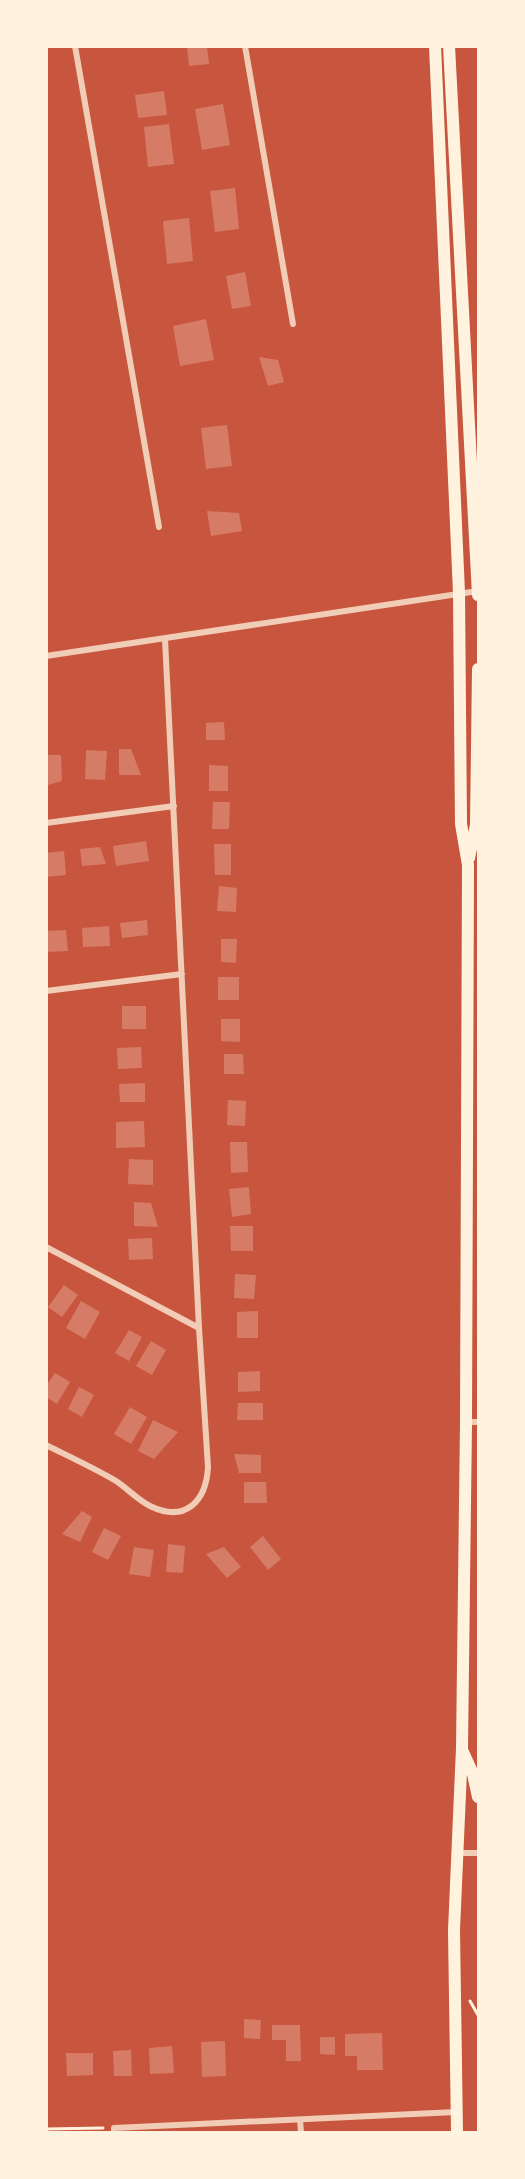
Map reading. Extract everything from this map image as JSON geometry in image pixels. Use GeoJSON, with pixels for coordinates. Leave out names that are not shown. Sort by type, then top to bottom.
{"type":"FeatureCollection","features":[{"type":"Feature","properties":{"kind":"main road"},"geometry":{"type":"LineString","coordinates":[[435,46],[459,593],[461,824],[468,865],[473,944],[472,1422],[454,1964],[458,2133]]}},
{"type":"Feature","properties":{"kind":"main road"},"geometry":{"type":"LineString","coordinates":[[449,46],[478,593]]}},
{"type":"Feature","properties":{"kind":"main road"},"geometry":{"type":"LineString","coordinates":[[468,865],[476,825],[478,669]]}},
{"type":"Feature","properties":{"kind":"main road"},"geometry":{"type":"LineString","coordinates":[[462,1749],[473,1774],[478,1797]]}},
{"type":"Feature","properties":{"kind":"street"},"geometry":{"type":"LineString","coordinates":[[75,46],[159,527]]}},
{"type":"Feature","properties":{"kind":"street"},"geometry":{"type":"LineString","coordinates":[[245,46],[292,324]]}},
{"type":"Feature","properties":{"kind":"street"},"geometry":{"type":"LineString","coordinates":[[46,656],[459,593],[478,593]]}},
{"type":"Feature","properties":{"kind":"street"},"geometry":{"type":"LineString","coordinates":[[46,1444],[118,1483],[152,1506],[175,1511],[184,1510],[194,1505],[205,1491],[208,1467],[165,639]]}},
{"type":"Feature","properties":{"kind":"street"},"geometry":{"type":"LineString","coordinates":[[46,823],[174,806]]}},
{"type":"Feature","properties":{"kind":"street"},"geometry":{"type":"LineString","coordinates":[[46,992],[182,974]]}},
{"type":"Feature","properties":{"kind":"street"},"geometry":{"type":"LineString","coordinates":[[46,1247],[199,1328]]}},
{"type":"Feature","properties":{"kind":"street"},"geometry":{"type":"LineString","coordinates":[[457,1853],[478,1853]]}},
{"type":"Feature","properties":{"kind":"street"},"geometry":{"type":"LineString","coordinates":[[114,2130],[457,2112]]}},
{"type":"Feature","properties":{"kind":"street"},"geometry":{"type":"LineString","coordinates":[[300,2120],[301,2133]]}},
{"type":"Feature","properties":{"kind":"path"},"geometry":{"type":"LineString","coordinates":[[46,2129],[114,2130]]}},
{"type":"Feature","properties":{"kind":"building"},"geometry":{"type":"Polygon","coordinates":[[[187,46],[207,46],[209,64],[189,66],[187,46]]]}},
{"type":"Feature","properties":{"kind":"building"},"geometry":{"type":"Polygon","coordinates":[[[164,91],[167,115],[138,118],[135,95],[164,91]]]}},
{"type":"Feature","properties":{"kind":"building"},"geometry":{"type":"Polygon","coordinates":[[[223,104],[230,145],[202,150],[195,109],[223,104]]]}},
{"type":"Feature","properties":{"kind":"building"},"geometry":{"type":"Polygon","coordinates":[[[169,124],[174,164],[148,167],[144,127],[169,124]]]}},
{"type":"Feature","properties":{"kind":"building"},"geometry":{"type":"Polygon","coordinates":[[[235,188],[239,229],[215,232],[210,191],[235,188]]]}},
{"type":"Feature","properties":{"kind":"building"},"geometry":{"type":"Polygon","coordinates":[[[189,218],[193,261],[167,264],[163,221],[189,218]]]}},
{"type":"Feature","properties":{"kind":"building"},"geometry":{"type":"Polygon","coordinates":[[[245,272],[251,306],[232,309],[226,276],[245,272]]]}},
{"type":"Feature","properties":{"kind":"building"},"geometry":{"type":"Polygon","coordinates":[[[206,319],[214,360],[180,366],[173,326],[206,319]]]}},
{"type":"Feature","properties":{"kind":"building"},"geometry":{"type":"Polygon","coordinates":[[[259,357],[278,360],[284,382],[268,386],[259,357]]]}},
{"type":"Feature","properties":{"kind":"building"},"geometry":{"type":"Polygon","coordinates":[[[227,425],[232,466],[206,469],[201,428],[227,425]]]}},
{"type":"Feature","properties":{"kind":"building"},"geometry":{"type":"Polygon","coordinates":[[[207,511],[239,513],[242,531],[211,536],[207,511]]]}},
{"type":"Feature","properties":{"kind":"building"},"geometry":{"type":"Polygon","coordinates":[[[224,722],[225,740],[206,740],[206,723],[224,722]]]}},
{"type":"Feature","properties":{"kind":"building"},"geometry":{"type":"Polygon","coordinates":[[[119,749],[131,749],[141,775],[119,775],[119,749]]]}},
{"type":"Feature","properties":{"kind":"building"},"geometry":{"type":"Polygon","coordinates":[[[86,750],[107,751],[105,780],[85,779],[86,750]]]}},
{"type":"Feature","properties":{"kind":"building"},"geometry":{"type":"Polygon","coordinates":[[[46,755],[61,755],[62,781],[48,785],[46,755]]]}},
{"type":"Feature","properties":{"kind":"building"},"geometry":{"type":"Polygon","coordinates":[[[209,765],[228,766],[228,791],[209,791],[209,765]]]}},
{"type":"Feature","properties":{"kind":"building"},"geometry":{"type":"Polygon","coordinates":[[[213,802],[230,802],[229,829],[212,829],[213,802]]]}},
{"type":"Feature","properties":{"kind":"building"},"geometry":{"type":"Polygon","coordinates":[[[146,841],[149,861],[116,866],[113,846],[146,841]]]}},
{"type":"Feature","properties":{"kind":"building"},"geometry":{"type":"Polygon","coordinates":[[[214,844],[231,844],[231,875],[215,875],[214,844]]]}},
{"type":"Feature","properties":{"kind":"building"},"geometry":{"type":"Polygon","coordinates":[[[100,847],[106,864],[82,866],[80,849],[100,847]]]}},
{"type":"Feature","properties":{"kind":"building"},"geometry":{"type":"Polygon","coordinates":[[[64,851],[66,875],[46,877],[46,853],[64,851]]]}},
{"type":"Feature","properties":{"kind":"building"},"geometry":{"type":"Polygon","coordinates":[[[219,886],[237,888],[236,912],[217,911],[219,886]]]}},
{"type":"Feature","properties":{"kind":"building"},"geometry":{"type":"Polygon","coordinates":[[[147,920],[148,935],[122,938],[120,923],[147,920]]]}},
{"type":"Feature","properties":{"kind":"building"},"geometry":{"type":"Polygon","coordinates":[[[109,926],[110,946],[83,947],[82,928],[109,926]]]}},
{"type":"Feature","properties":{"kind":"building"},"geometry":{"type":"Polygon","coordinates":[[[66,930],[68,951],[46,952],[46,931],[66,930]]]}},
{"type":"Feature","properties":{"kind":"building"},"geometry":{"type":"Polygon","coordinates":[[[221,939],[237,939],[236,963],[221,962],[221,939]]]}},
{"type":"Feature","properties":{"kind":"building"},"geometry":{"type":"Polygon","coordinates":[[[218,977],[239,977],[239,1000],[218,1000],[218,977]]]}},
{"type":"Feature","properties":{"kind":"building"},"geometry":{"type":"Polygon","coordinates":[[[122,1006],[146,1006],[146,1029],[122,1029],[122,1006]]]}},
{"type":"Feature","properties":{"kind":"building"},"geometry":{"type":"Polygon","coordinates":[[[221,1019],[240,1019],[240,1042],[221,1041],[221,1019]]]}},
{"type":"Feature","properties":{"kind":"building"},"geometry":{"type":"Polygon","coordinates":[[[141,1047],[142,1068],[118,1069],[117,1048],[141,1047]]]}},
{"type":"Feature","properties":{"kind":"building"},"geometry":{"type":"Polygon","coordinates":[[[224,1054],[243,1054],[244,1074],[224,1074],[224,1054]]]}},
{"type":"Feature","properties":{"kind":"building"},"geometry":{"type":"Polygon","coordinates":[[[145,1083],[145,1102],[120,1102],[119,1084],[145,1083]]]}},
{"type":"Feature","properties":{"kind":"building"},"geometry":{"type":"Polygon","coordinates":[[[228,1100],[246,1101],[245,1126],[227,1125],[228,1100]]]}},
{"type":"Feature","properties":{"kind":"building"},"geometry":{"type":"Polygon","coordinates":[[[144,1121],[145,1147],[116,1148],[116,1122],[144,1121]]]}},
{"type":"Feature","properties":{"kind":"building"},"geometry":{"type":"Polygon","coordinates":[[[230,1142],[247,1142],[248,1172],[231,1173],[230,1142]]]}},
{"type":"Feature","properties":{"kind":"building"},"geometry":{"type":"Polygon","coordinates":[[[129,1159],[153,1160],[153,1185],[128,1184],[129,1159]]]}},
{"type":"Feature","properties":{"kind":"building"},"geometry":{"type":"Polygon","coordinates":[[[249,1187],[251,1214],[232,1217],[229,1189],[249,1187]]]}},
{"type":"Feature","properties":{"kind":"building"},"geometry":{"type":"Polygon","coordinates":[[[134,1202],[151,1203],[158,1227],[134,1226],[134,1202]]]}},
{"type":"Feature","properties":{"kind":"building"},"geometry":{"type":"Polygon","coordinates":[[[230,1226],[253,1226],[253,1251],[231,1251],[230,1226]]]}},
{"type":"Feature","properties":{"kind":"building"},"geometry":{"type":"Polygon","coordinates":[[[152,1238],[153,1259],[129,1260],[128,1239],[152,1238]]]}},
{"type":"Feature","properties":{"kind":"building"},"geometry":{"type":"Polygon","coordinates":[[[235,1274],[256,1275],[254,1299],[234,1298],[235,1274]]]}},
{"type":"Feature","properties":{"kind":"building"},"geometry":{"type":"Polygon","coordinates":[[[64,1285],[78,1295],[62,1317],[48,1307],[64,1285]]]}},
{"type":"Feature","properties":{"kind":"building"},"geometry":{"type":"Polygon","coordinates":[[[81,1301],[100,1312],[85,1339],[66,1328],[81,1301]]]}},
{"type":"Feature","properties":{"kind":"building"},"geometry":{"type":"Polygon","coordinates":[[[258,1311],[258,1338],[237,1338],[237,1312],[258,1311]]]}},
{"type":"Feature","properties":{"kind":"building"},"geometry":{"type":"Polygon","coordinates":[[[129,1330],[142,1337],[129,1361],[115,1353],[129,1330]]]}},
{"type":"Feature","properties":{"kind":"building"},"geometry":{"type":"Polygon","coordinates":[[[151,1341],[166,1350],[152,1375],[136,1366],[151,1341]]]}},
{"type":"Feature","properties":{"kind":"building"},"geometry":{"type":"Polygon","coordinates":[[[260,1371],[260,1391],[238,1392],[238,1372],[260,1371]]]}},
{"type":"Feature","properties":{"kind":"building"},"geometry":{"type":"Polygon","coordinates":[[[55,1373],[70,1382],[57,1404],[46,1397],[46,1386],[55,1373]]]}},
{"type":"Feature","properties":{"kind":"building"},"geometry":{"type":"Polygon","coordinates":[[[79,1387],[94,1395],[82,1417],[68,1409],[79,1387]]]}},
{"type":"Feature","properties":{"kind":"building"},"geometry":{"type":"Polygon","coordinates":[[[238,1403],[263,1403],[263,1420],[237,1420],[238,1403]]]}},
{"type":"Feature","properties":{"kind":"building"},"geometry":{"type":"Polygon","coordinates":[[[130,1407],[147,1417],[131,1444],[114,1434],[130,1407]]]}},
{"type":"Feature","properties":{"kind":"building"},"geometry":{"type":"Polygon","coordinates":[[[153,1420],[178,1432],[154,1459],[138,1451],[153,1420]]]}},
{"type":"Feature","properties":{"kind":"building"},"geometry":{"type":"Polygon","coordinates":[[[234,1454],[261,1455],[261,1473],[239,1473],[234,1454]]]}},
{"type":"Feature","properties":{"kind":"building"},"geometry":{"type":"Polygon","coordinates":[[[244,1482],[266,1482],[267,1503],[244,1503],[244,1482]]]}},
{"type":"Feature","properties":{"kind":"building"},"geometry":{"type":"Polygon","coordinates":[[[82,1511],[92,1517],[80,1542],[62,1534],[82,1511]]]}},
{"type":"Feature","properties":{"kind":"building"},"geometry":{"type":"Polygon","coordinates":[[[104,1528],[121,1536],[108,1560],[92,1552],[104,1528]]]}},
{"type":"Feature","properties":{"kind":"building"},"geometry":{"type":"Polygon","coordinates":[[[263,1536],[281,1559],[268,1570],[250,1547],[263,1536]]]}},
{"type":"Feature","properties":{"kind":"building"},"geometry":{"type":"Polygon","coordinates":[[[168,1544],[185,1546],[183,1573],[166,1572],[168,1544]]]}},
{"type":"Feature","properties":{"kind":"building"},"geometry":{"type":"Polygon","coordinates":[[[134,1547],[154,1550],[150,1577],[129,1574],[134,1547]]]}},
{"type":"Feature","properties":{"kind":"building"},"geometry":{"type":"Polygon","coordinates":[[[224,1547],[241,1567],[227,1578],[206,1554],[224,1547]]]}},
{"type":"Feature","properties":{"kind":"building"},"geometry":{"type":"Polygon","coordinates":[[[244,2019],[261,2020],[260,2039],[244,2038],[244,2019]]]}},
{"type":"Feature","properties":{"kind":"building"},"geometry":{"type":"Polygon","coordinates":[[[272,2025],[300,2025],[301,2061],[286,2061],[286,2040],[272,2040],[272,2025]]]}},
{"type":"Feature","properties":{"kind":"building"},"geometry":{"type":"Polygon","coordinates":[[[382,2033],[383,2070],[357,2070],[357,2056],[345,2056],[345,2034],[382,2033]]]}},
{"type":"Feature","properties":{"kind":"building"},"geometry":{"type":"Polygon","coordinates":[[[320,2037],[335,2037],[335,2055],[320,2054],[320,2037]]]}},
{"type":"Feature","properties":{"kind":"building"},"geometry":{"type":"Polygon","coordinates":[[[225,2041],[226,2076],[202,2077],[201,2042],[225,2041]]]}},
{"type":"Feature","properties":{"kind":"building"},"geometry":{"type":"Polygon","coordinates":[[[172,2046],[174,2073],[150,2074],[149,2048],[172,2046]]]}},
{"type":"Feature","properties":{"kind":"building"},"geometry":{"type":"Polygon","coordinates":[[[131,2050],[132,2076],[114,2076],[113,2051],[131,2050]]]}},
{"type":"Feature","properties":{"kind":"building"},"geometry":{"type":"Polygon","coordinates":[[[66,2053],[93,2053],[93,2075],[67,2076],[66,2053]]]}}]}
